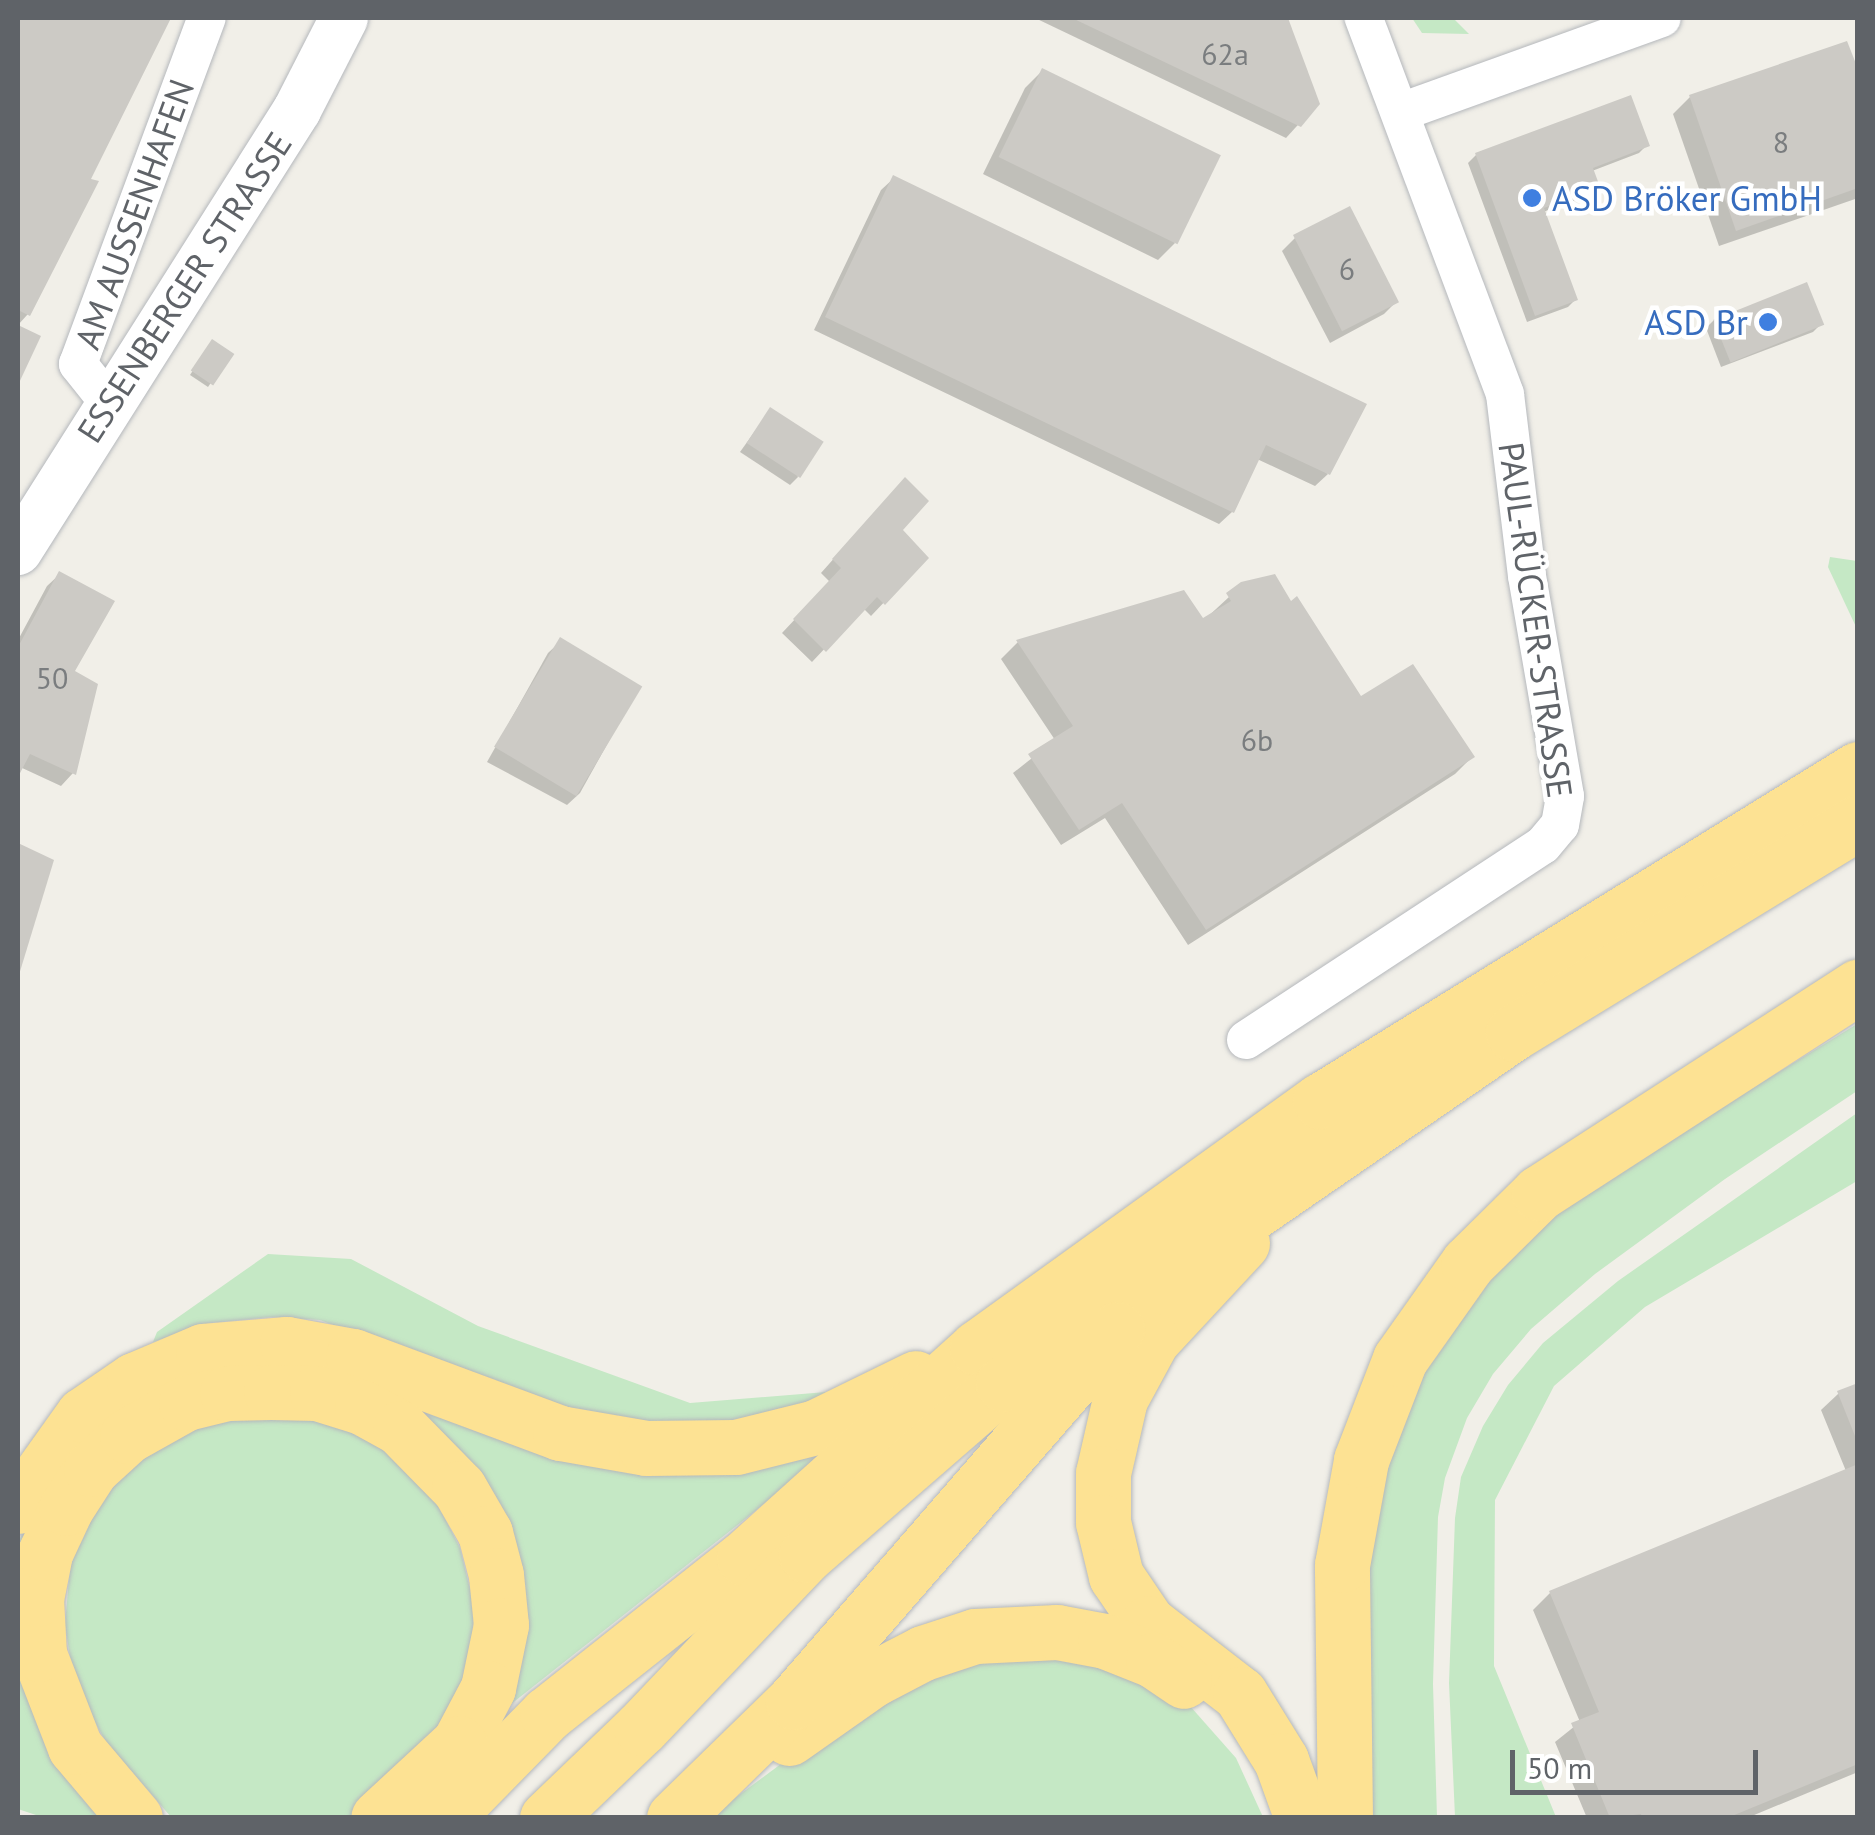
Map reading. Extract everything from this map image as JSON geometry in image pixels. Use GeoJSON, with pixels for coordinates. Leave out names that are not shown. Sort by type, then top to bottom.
{"type":"FeatureCollection","features":[{"type":"Feature","properties":{"kind":"highway"},"geometry":{"type":"LineString","coordinates":[[445,1818],[547,1714],[744,1558],[976,1348],[1320,1101],[1858,770]]}},
{"type":"Feature","properties":{"kind":"highway"},"geometry":{"type":"LineString","coordinates":[[548,1818],[641,1728],[806,1554],[1003,1384],[1513,1032],[1858,822]]}},
{"type":"Feature","properties":{"kind":"highway"},"geometry":{"type":"LineString","coordinates":[[1345,1818],[1342,1565],[1362,1460],[1400,1358],[1468,1263],[1539,1193],[1858,988]]}},
{"type":"Feature","properties":{"kind":"highway"},"geometry":{"type":"LineString","coordinates":[[1302,1818],[1281,1760],[1240,1694],[1148,1623],[1116,1576],[1103,1522],[1103,1473],[1120,1399],[1152,1340],[1309,1170]]}},
{"type":"Feature","properties":{"kind":"highway"},"geometry":{"type":"LineString","coordinates":[[675,1818],[793,1702],[1175,1262]]}},
{"type":"Feature","properties":{"kind":"highway"},"geometry":{"type":"LineString","coordinates":[[18,1506],[83,1415],[134,1380],[203,1352],[288,1344],[353,1356],[560,1432],[646,1448],[736,1446],[816,1427],[976,1348]]}},
{"type":"Feature","properties":{"kind":"highway"},"geometry":{"type":"LineString","coordinates":[[135,1818],[76,1747],[50,1687],[39,1654],[36,1599],[46,1553],[66,1508],[91,1470],[128,1436],[186,1403],[227,1393],[271,1392],[318,1393],[362,1407],[400,1428],[459,1488],[484,1534],[496,1574],[501,1625],[488,1688],[459,1743],[378,1818]]}},
{"type":"Feature","properties":{"kind":"highway"},"geometry":{"type":"LineString","coordinates":[[675,1818],[873,1678],[940,1647],[1013,1630],[1057,1632],[1105,1641],[1153,1660],[1200,1692],[1247,1747],[1273,1795],[1279,1818]]}},
{"type":"Feature","properties":{"kind":"street","name":"AM AUSSENHAFEN"},"geometry":{"type":"LineString","coordinates":[[109,403],[78,364],[207,18]]}},
{"type":"Feature","properties":{"kind":"street","name":"ESSENBERGER STRASSE"},"geometry":{"type":"LineString","coordinates":[[18,552],[297,110],[344,18]]}},
{"type":"Feature","properties":{"kind":"street","name":"PAUL-RÜCKER-STRASSE"},"geometry":{"type":"LineString","coordinates":[[1246,1040],[1543,845],[1560,825],[1565,796],[1527,576],[1505,394],[1364,18]]}},
{"type":"Feature","properties":{"kind":"street"},"geometry":{"type":"LineString","coordinates":[[1400,112],[1662,18]]}},
{"type":"Feature","properties":{"kind":"green space"},"geometry":{"type":"Polygon","coordinates":[[[1412,18],[1453,18],[1469,34],[1422,33],[1412,18]]]}},
{"type":"Feature","properties":{"kind":"green space"},"geometry":{"type":"Polygon","coordinates":[[[1830,557],[1857,561],[1857,629],[1828,567],[1830,557]]]}},
{"type":"Feature","properties":{"kind":"green space"},"geometry":{"type":"Polygon","coordinates":[[[1857,1024],[1857,1091],[1725,1179],[1595,1274],[1531,1329],[1493,1374],[1467,1418],[1445,1478],[1438,1517],[1433,1684],[1437,1817],[1360,1818],[1353,1654],[1374,1459],[1452,1301],[1542,1224],[1627,1165],[1857,1024]]]}},
{"type":"Feature","properties":{"kind":"green space"},"geometry":{"type":"Polygon","coordinates":[[[1857,1113],[1857,1181],[1645,1307],[1554,1386],[1495,1500],[1494,1666],[1556,1817],[1455,1817],[1449,1683],[1455,1518],[1461,1477],[1483,1426],[1508,1385],[1543,1343],[1618,1281],[1857,1113]]]}},
{"type":"Feature","properties":{"kind":"green space"},"geometry":{"type":"Polygon","coordinates":[[[268,1254],[351,1259],[478,1326],[690,1403],[863,1389],[760,1422],[589,1421],[320,1320],[271,1317],[210,1323],[153,1342],[157,1332],[268,1254]]]}},
{"type":"Feature","properties":{"kind":"green space"},"geometry":{"type":"Polygon","coordinates":[[[241,1360],[478,1422],[850,1436],[496,1716],[493,1512],[241,1360]]]}},
{"type":"Feature","properties":{"kind":"green space"},"geometry":{"type":"Polygon","coordinates":[[[261,1414],[323,1419],[383,1448],[429,1487],[460,1548],[475,1610],[467,1681],[425,1755],[363,1817],[171,1817],[106,1742],[74,1684],[65,1624],[70,1568],[89,1515],[136,1461],[198,1425],[261,1414]]]}},
{"type":"Feature","properties":{"kind":"green space"},"geometry":{"type":"Polygon","coordinates":[[[47,1488],[33,1539],[111,1817],[42,1817],[18,1809],[18,1542],[47,1488]]]}},
{"type":"Feature","properties":{"kind":"green space"},"geometry":{"type":"Polygon","coordinates":[[[979,1650],[1100,1654],[1190,1706],[1236,1758],[1263,1817],[708,1818],[855,1709],[979,1650]]]}},
{"type":"Feature","properties":{"kind":"building"},"geometry":{"type":"Polygon","coordinates":[[[18,18],[171,18],[91,179],[99,181],[30,316],[18,310],[18,18]]]}},
{"type":"Feature","properties":{"kind":"building"},"geometry":{"type":"Polygon","coordinates":[[[1072,18],[1288,18],[1320,104],[1301,127],[1072,18]]]}},
{"type":"Feature","properties":{"kind":"building"},"geometry":{"type":"Polygon","coordinates":[[[1847,41],[1858,69],[1858,188],[1736,231],[1689,95],[1847,41]]]}},
{"type":"Feature","properties":{"kind":"building"},"geometry":{"type":"Polygon","coordinates":[[[1042,68],[1221,155],[1177,244],[999,157],[1042,68]]]}},
{"type":"Feature","properties":{"kind":"building","name":"ASD Bröker GmbH"},"geometry":{"type":"Polygon","coordinates":[[[1631,95],[1650,146],[1593,168],[1600,187],[1544,208],[1578,300],[1535,316],[1475,153],[1631,95]]]}},
{"type":"Feature","properties":{"kind":"building"},"geometry":{"type":"Polygon","coordinates":[[[893,175],[1367,404],[1330,475],[1266,445],[1234,513],[825,317],[893,175]]]}},
{"type":"Feature","properties":{"kind":"building"},"geometry":{"type":"Polygon","coordinates":[[[1350,206],[1399,302],[1342,331],[1293,235],[1350,206]]]}},
{"type":"Feature","properties":{"kind":"building","name":"ASD Br"},"geometry":{"type":"Polygon","coordinates":[[[1807,282],[1824,325],[1731,362],[1713,320],[1807,282]]]}},
{"type":"Feature","properties":{"kind":"building"},"geometry":{"type":"Polygon","coordinates":[[[18,325],[41,336],[18,385],[18,325]]]}},
{"type":"Feature","properties":{"kind":"building"},"geometry":{"type":"Polygon","coordinates":[[[212,339],[234,354],[213,386],[191,371],[212,339]]]}},
{"type":"Feature","properties":{"kind":"building"},"geometry":{"type":"Polygon","coordinates":[[[770,407],[824,442],[800,478],[747,443],[770,407]]]}},
{"type":"Feature","properties":{"kind":"building"},"geometry":{"type":"Polygon","coordinates":[[[905,477],[929,501],[903,530],[929,558],[885,605],[877,597],[826,652],[793,619],[841,568],[832,559],[905,477]]]}},
{"type":"Feature","properties":{"kind":"building"},"geometry":{"type":"Polygon","coordinates":[[[59,571],[115,601],[75,671],[98,684],[76,775],[30,754],[18,777],[18,647],[59,571]]]}},
{"type":"Feature","properties":{"kind":"building"},"geometry":{"type":"Polygon","coordinates":[[[1275,574],[1291,601],[1297,596],[1361,696],[1413,664],[1475,757],[1206,930],[1122,803],[1079,830],[1028,754],[1073,726],[1016,640],[1184,590],[1203,618],[1231,601],[1226,593],[1241,582],[1275,574]]]}},
{"type":"Feature","properties":{"kind":"building"},"geometry":{"type":"Polygon","coordinates":[[[560,637],[642,686],[576,796],[494,747],[560,637]]]}},
{"type":"Feature","properties":{"kind":"building"},"geometry":{"type":"Polygon","coordinates":[[[18,843],[54,860],[18,978],[18,843]]]}},
{"type":"Feature","properties":{"kind":"building"},"geometry":{"type":"Polygon","coordinates":[[[1858,1383],[1858,1441],[1857,1441],[1837,1391],[1858,1383]]]}},
{"type":"Feature","properties":{"kind":"building"},"geometry":{"type":"Polygon","coordinates":[[[1858,1464],[1858,1764],[1727,1818],[1642,1818],[1641,1814],[1610,1818],[1571,1723],[1599,1712],[1549,1591],[1858,1464]]]}},
{"type":"Feature","properties":{"kind":"place","name":"ASD Bröker GmbH"},"geometry":{"type":"Point","coordinates":[1532,198]}},
{"type":"Feature","properties":{"kind":"place","name":"ASD Br"},"geometry":{"type":"Point","coordinates":[1768,322]}}]}
